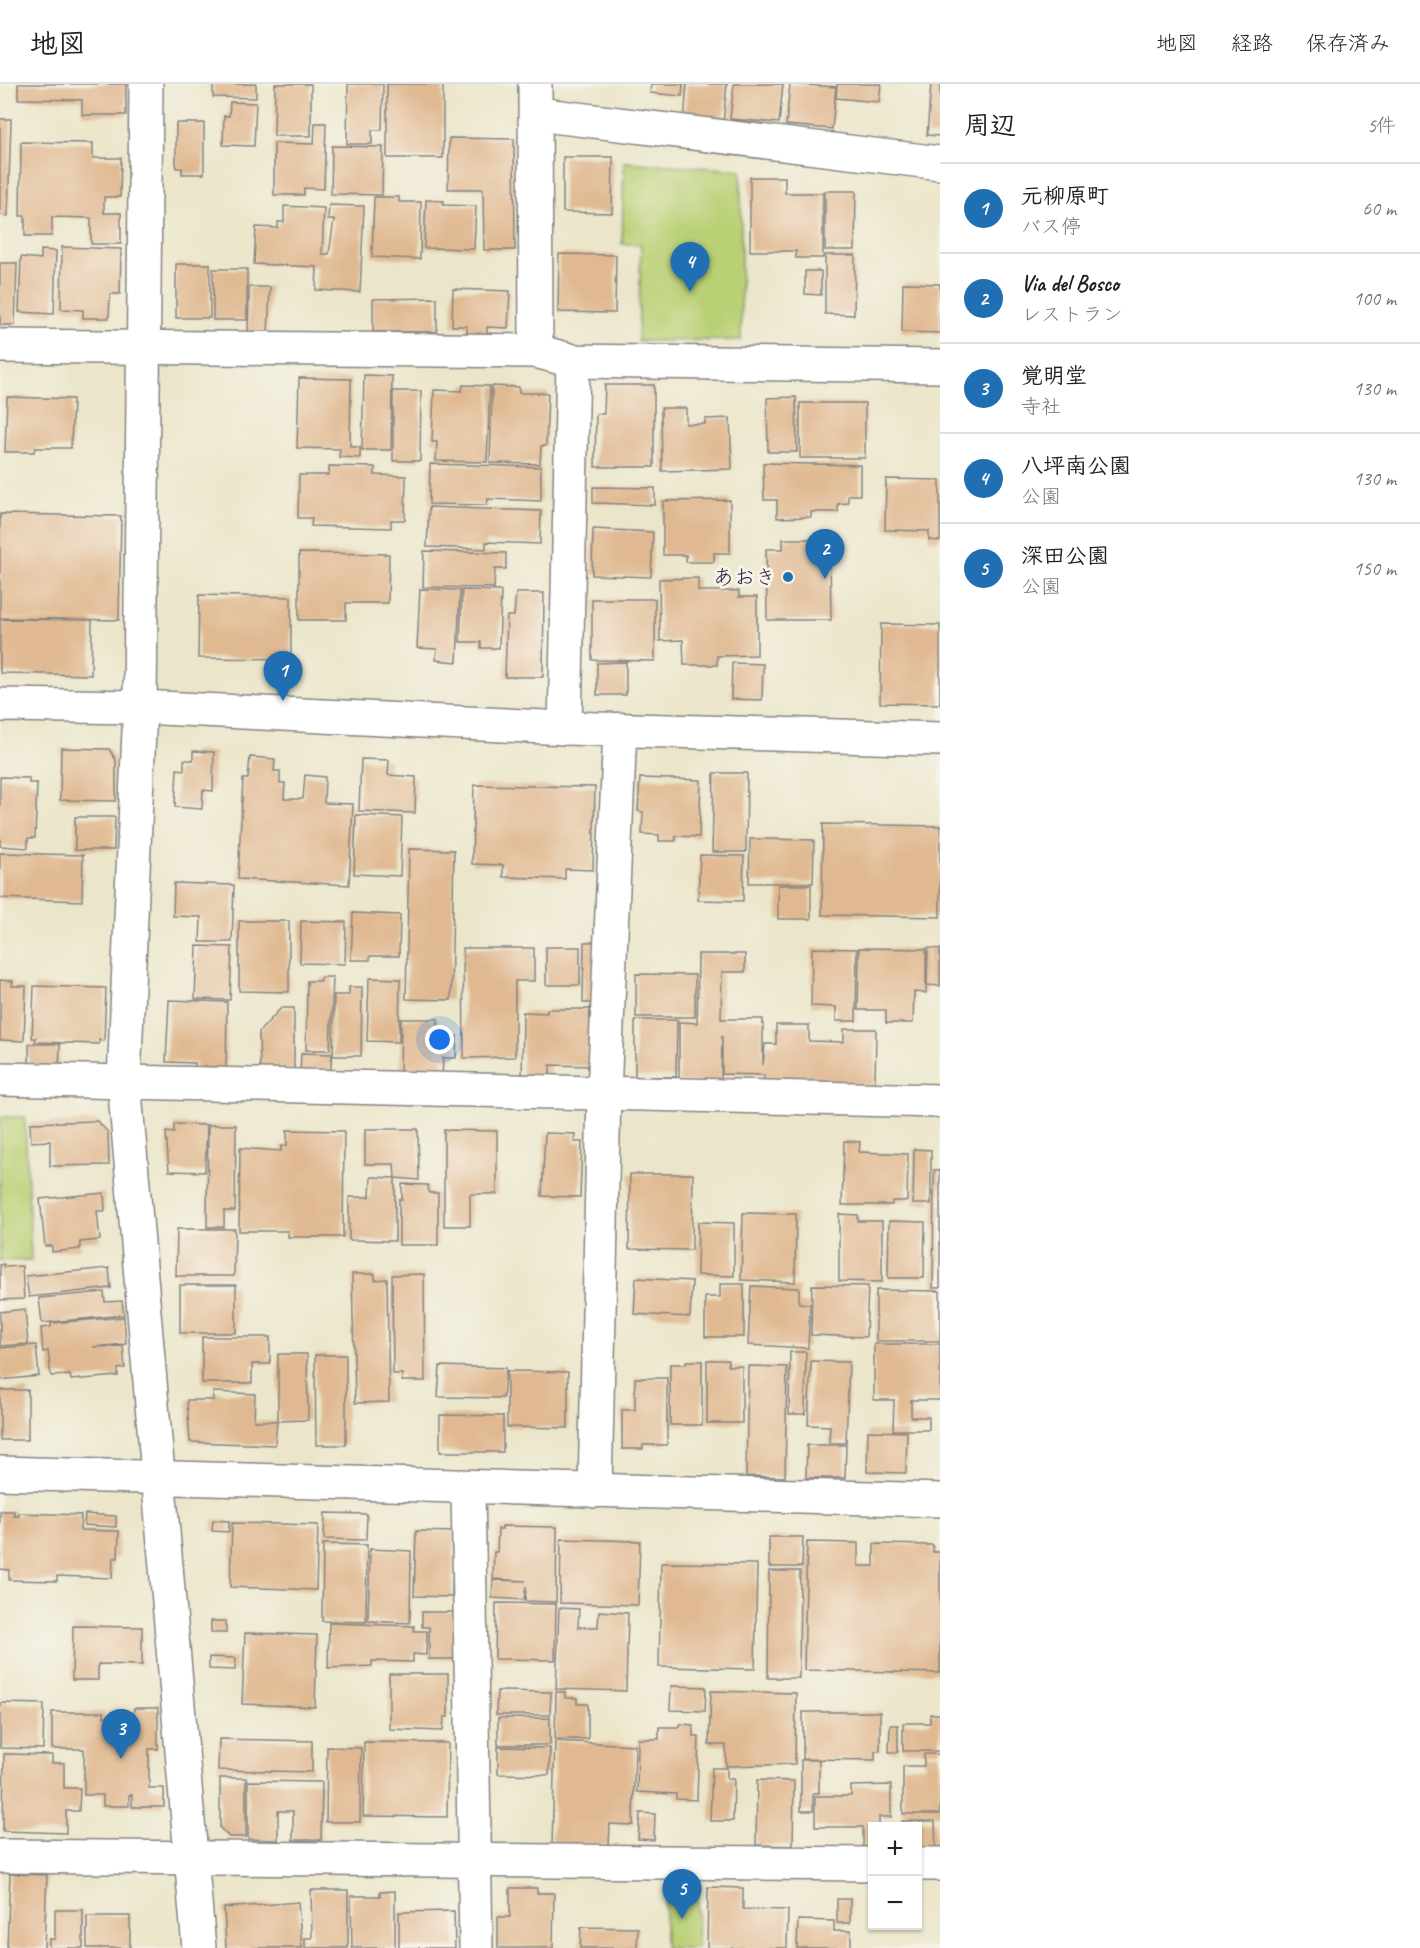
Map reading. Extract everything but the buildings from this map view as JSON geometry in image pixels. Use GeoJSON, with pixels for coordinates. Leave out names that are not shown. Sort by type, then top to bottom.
{"type":"FeatureCollection","features":[{"type":"Feature","properties":{"kind":"street"},"geometry":{"type":"LineString","coordinates":[[146,84],[140,707],[124,1081],[199,1948]]}},
{"type":"Feature","properties":{"kind":"street"},"geometry":{"type":"LineString","coordinates":[[536,351],[536,99],[940,163]]}},
{"type":"Feature","properties":{"kind":"street"},"geometry":{"type":"LineString","coordinates":[[0,346],[536,351],[573,361],[940,366]]}},
{"type":"Feature","properties":{"kind":"street"},"geometry":{"type":"LineString","coordinates":[[565,728],[573,361]]}},
{"type":"Feature","properties":{"kind":"street"},"geometry":{"type":"LineString","coordinates":[[0,705],[140,707],[565,728],[940,739]]}},
{"type":"Feature","properties":{"kind":"street"},"geometry":{"type":"LineString","coordinates":[[595,1491],[604,1093],[620,730]]}},
{"type":"Feature","properties":{"kind":"street"},"geometry":{"type":"LineString","coordinates":[[0,1079],[940,1101]]}},
{"type":"Feature","properties":{"kind":"street"},"geometry":{"type":"LineString","coordinates":[[0,1473],[940,1500]]}},
{"type":"Feature","properties":{"kind":"street"},"geometry":{"type":"LineString","coordinates":[[468,1488],[476,1948]]}},
{"type":"Feature","properties":{"kind":"street"},"geometry":{"type":"LineString","coordinates":[[0,1856],[868,1864]]}},
{"type":"Feature","properties":{"kind":"street"},"geometry":{"type":"LineString","coordinates":[[922,1864],[940,1864]]}},
{"type":"Feature","properties":{"kind":"green space"},"geometry":{"type":"Polygon","coordinates":[[[624,162],[741,170],[741,340],[638,341],[641,244],[622,244],[624,162]]]}},
{"type":"Feature","properties":{"kind":"green space"},"geometry":{"type":"Polygon","coordinates":[[[0,1117],[25,1117],[31,1260],[0,1261],[0,1117]]]}},
{"type":"Feature","properties":{"kind":"green space"},"geometry":{"type":"Polygon","coordinates":[[[665,1890],[698,1890],[697,1948],[665,1948],[665,1890]]]}},
{"type":"Feature","properties":{"kind":"place","name":"八坪南公園"},"geometry":{"type":"Point","coordinates":[690,292]}},
{"type":"Feature","properties":{"kind":"place","name":"あおき"},"geometry":{"type":"Point","coordinates":[788,577]}},
{"type":"Feature","properties":{"kind":"place","name":"Via del Bosco"},"geometry":{"type":"Point","coordinates":[825,579]}},
{"type":"Feature","properties":{"kind":"place","name":"元柳原町"},"geometry":{"type":"Point","coordinates":[283,701]}},
{"type":"Feature","properties":{"kind":"place","name":"覚明堂"},"geometry":{"type":"Point","coordinates":[121,1759]}},
{"type":"Feature","properties":{"kind":"place","name":"深田公園"},"geometry":{"type":"Point","coordinates":[682,1919]}}]}
